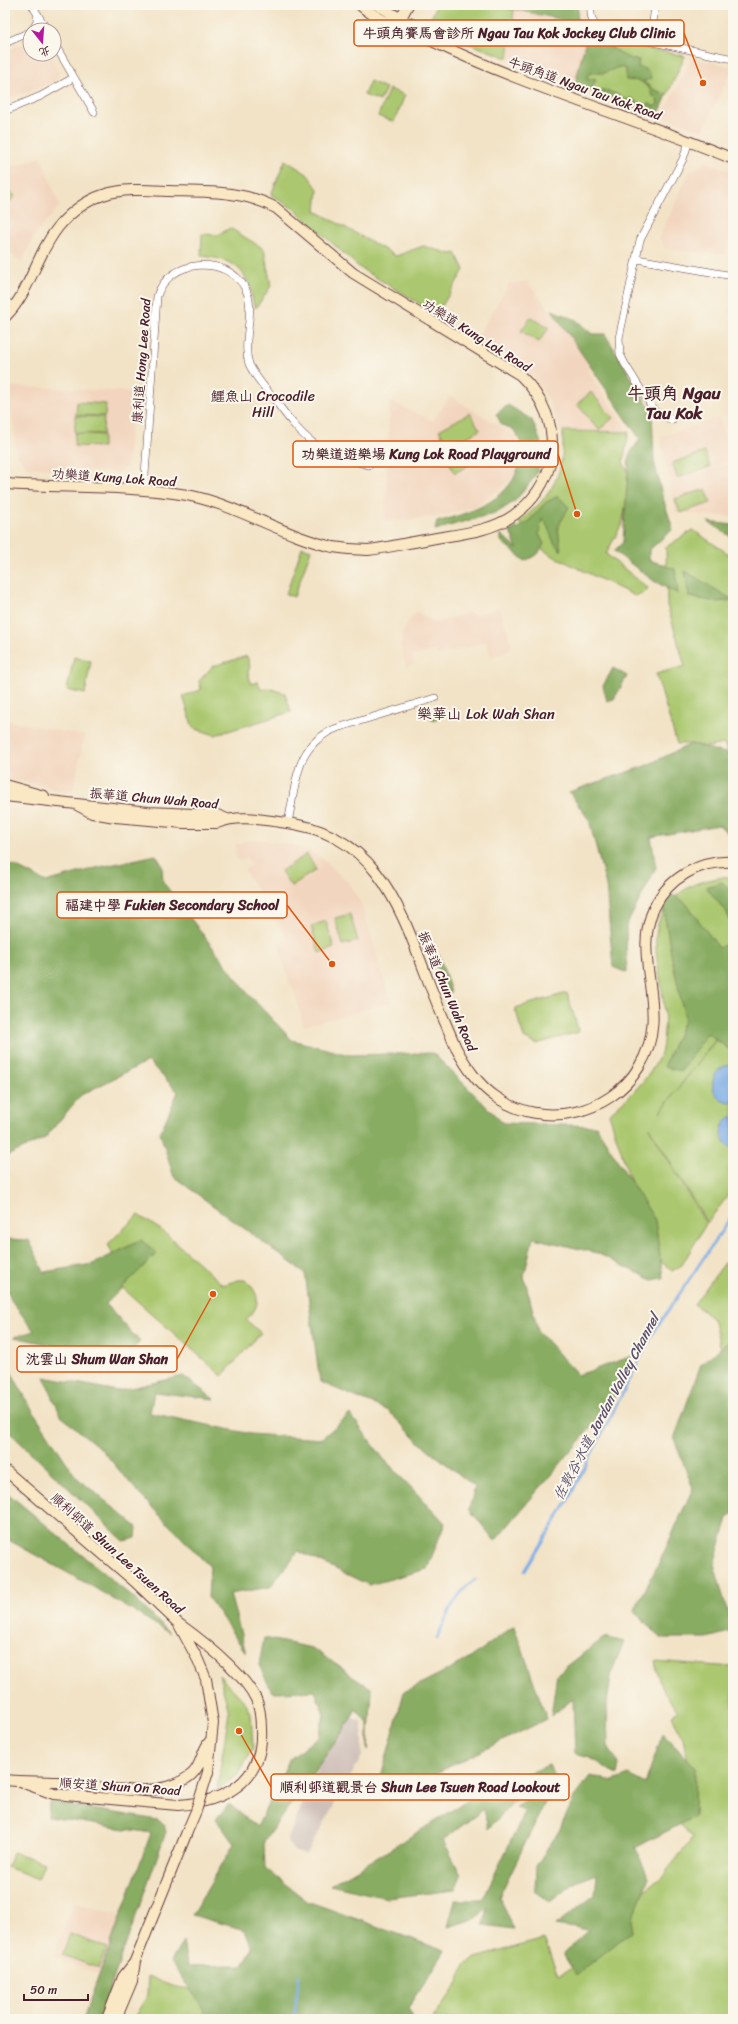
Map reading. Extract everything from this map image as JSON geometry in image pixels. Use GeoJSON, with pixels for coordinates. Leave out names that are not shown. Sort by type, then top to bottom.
{"type":"FeatureCollection","features":[{"type":"Feature","properties":{"kind":"main road","name":"牛頭角道 Ngau Tau Kok Road"},"geometry":{"type":"LineString","coordinates":[[360,5],[367,11],[388,12]]}},
{"type":"Feature","properties":{"kind":"main road","name":"牛頭角道 Ngau Tau Kok Road"},"geometry":{"type":"LineString","coordinates":[[377,5],[399,22],[418,28],[428,40],[454,53],[571,99],[689,141],[733,159]]}},
{"type":"Feature","properties":{"kind":"main road"},"geometry":{"type":"LineString","coordinates":[[399,22],[408,5]]}},
{"type":"Feature","properties":{"kind":"main road","name":"功樂道 Kung Lok Road"},"geometry":{"type":"LineString","coordinates":[[5,317],[14,308],[27,288],[55,232],[74,211],[88,202],[110,193],[134,190],[220,192],[242,195],[262,201],[276,208],[353,274],[520,375],[540,400],[547,415],[551,430],[551,455],[545,478],[532,499],[514,515],[485,529],[376,549],[354,550],[325,545],[209,500],[186,495],[144,490],[5,484]]}},
{"type":"Feature","properties":{"kind":"main road","name":"振華道 Chun Wah Road"},"geometry":{"type":"LineString","coordinates":[[5,785],[77,805],[92,813],[142,820],[217,823],[227,819],[288,822],[310,827],[326,833],[350,847],[370,864],[387,885],[399,907],[456,1048],[469,1070],[485,1089],[506,1103],[518,1109],[544,1115],[570,1114],[590,1108],[612,1096],[631,1078],[645,1056],[652,1034],[654,1010],[646,939],[654,908],[671,884],[688,872],[711,864],[733,862]]}},
{"type":"Feature","properties":{"kind":"main road","name":"振華道 Chun Wah Road"},"geometry":{"type":"LineString","coordinates":[[5,796],[63,802]]}},
{"type":"Feature","properties":{"kind":"main road","name":"順利邨道 Shun Lee Tsuen Road"},"geometry":{"type":"LineString","coordinates":[[5,1470],[134,1581],[178,1623],[198,1660],[206,1679],[213,1723],[213,1738],[208,1772],[196,1811],[135,1961],[132,1981],[116,2019]]}},
{"type":"Feature","properties":{"kind":"main road","name":"順安道 Shun On Road"},"geometry":{"type":"LineString","coordinates":[[24,1782],[54,1794],[104,1800],[178,1805],[196,1804],[215,1799],[235,1789],[252,1770],[259,1754],[262,1738],[260,1717],[256,1699],[229,1664],[201,1639],[178,1623]]}},
{"type":"Feature","properties":{"kind":"main road","name":"順安道 Shun On Road"},"geometry":{"type":"LineString","coordinates":[[5,1780],[24,1782],[56,1782],[142,1791],[166,1789],[180,1783],[193,1774],[201,1761],[207,1744],[213,1738]]}},
{"type":"Feature","properties":{"kind":"main road","name":"順利邨道 Shun Lee Tsuen Road"},"geometry":{"type":"LineString","coordinates":[[107,2019],[123,1977],[135,1961]]}},
{"type":"Feature","properties":{"kind":"street"},"geometry":{"type":"LineString","coordinates":[[32,5],[42,22]]}},
{"type":"Feature","properties":{"kind":"street"},"geometry":{"type":"LineString","coordinates":[[591,5],[592,20],[602,31],[651,40],[733,59]]}},
{"type":"Feature","properties":{"kind":"street"},"geometry":{"type":"LineString","coordinates":[[651,40],[655,5]]}},
{"type":"Feature","properties":{"kind":"street"},"geometry":{"type":"LineString","coordinates":[[36,22],[38,15]]}},
{"type":"Feature","properties":{"kind":"street"},"geometry":{"type":"LineString","coordinates":[[5,42],[22,35]]}},
{"type":"Feature","properties":{"kind":"street"},"geometry":{"type":"LineString","coordinates":[[62,59],[72,78],[94,112]]}},
{"type":"Feature","properties":{"kind":"street"},"geometry":{"type":"LineString","coordinates":[[5,111],[42,96],[72,78]]}},
{"type":"Feature","properties":{"kind":"street"},"geometry":{"type":"LineString","coordinates":[[672,420],[655,412],[620,354],[619,338],[640,240],[683,159],[689,141]]}},
{"type":"Feature","properties":{"kind":"street"},"geometry":{"type":"LineString","coordinates":[[637,259],[733,276]]}},
{"type":"Feature","properties":{"kind":"street","name":"康利道 Hong Lee Road"},"geometry":{"type":"LineString","coordinates":[[144,490],[157,296],[162,284],[172,274],[191,266],[221,269],[235,276],[245,288],[249,304],[246,351],[249,364],[296,429],[314,445],[329,453],[369,465]]}},
{"type":"Feature","properties":{"kind":"street"},"geometry":{"type":"LineString","coordinates":[[5,300],[14,308]]}},
{"type":"Feature","properties":{"kind":"street"},"geometry":{"type":"LineString","coordinates":[[288,822],[302,759],[306,750],[315,741],[326,732],[337,728],[435,698]]}},
{"type":"Feature","properties":{"kind":"shaded area"},"geometry":{"type":"Polygon","coordinates":[[[514,10],[574,25],[574,28],[585,45],[577,79],[557,76],[508,58],[514,10]]]}},
{"type":"Feature","properties":{"kind":"shaded area"},"geometry":{"type":"Polygon","coordinates":[[[22,44],[22,62],[54,62],[59,73],[58,77],[55,81],[5,100],[5,51],[22,44]]]}},
{"type":"Feature","properties":{"kind":"shaded area"},"geometry":{"type":"Polygon","coordinates":[[[692,58],[733,67],[703,131],[662,116],[692,58]]]}},
{"type":"Feature","properties":{"kind":"shaded area"},"geometry":{"type":"Polygon","coordinates":[[[41,157],[60,206],[36,233],[21,263],[5,247],[5,167],[22,164],[41,157]]]}},
{"type":"Feature","properties":{"kind":"shaded area"},"geometry":{"type":"Polygon","coordinates":[[[706,161],[733,173],[733,218],[726,255],[666,249],[659,238],[689,173],[706,161]]]}},
{"type":"Feature","properties":{"kind":"shaded area"},"geometry":{"type":"Polygon","coordinates":[[[527,281],[585,355],[588,370],[596,384],[629,432],[560,430],[549,400],[534,378],[523,367],[477,338],[509,284],[527,281]]]}},
{"type":"Feature","properties":{"kind":"shaded area"},"geometry":{"type":"Polygon","coordinates":[[[5,386],[134,392],[127,465],[118,473],[27,467],[16,454],[14,428],[5,386]]]}},
{"type":"Feature","properties":{"kind":"shaded area"},"geometry":{"type":"Polygon","coordinates":[[[450,396],[515,436],[519,451],[516,472],[502,488],[475,506],[442,516],[385,522],[390,401],[433,421],[450,396]]]}},
{"type":"Feature","properties":{"kind":"shaded area"},"geometry":{"type":"Polygon","coordinates":[[[719,418],[732,461],[670,481],[660,437],[719,418]]]}},
{"type":"Feature","properties":{"kind":"shaded area"},"geometry":{"type":"Polygon","coordinates":[[[732,462],[733,517],[676,513],[669,482],[732,462]]]}},
{"type":"Feature","properties":{"kind":"shaded area"},"geometry":{"type":"Polygon","coordinates":[[[500,608],[512,647],[510,647],[511,650],[491,657],[486,641],[437,656],[435,650],[412,656],[414,664],[406,667],[401,645],[402,635],[406,625],[417,612],[435,623],[468,613],[475,615],[500,608]]]}},
{"type":"Feature","properties":{"kind":"shaded area"},"geometry":{"type":"Polygon","coordinates":[[[5,720],[85,736],[73,789],[66,792],[5,778],[5,720]]]}},
{"type":"Feature","properties":{"kind":"shaded area"},"geometry":{"type":"Polygon","coordinates":[[[265,840],[296,846],[310,852],[324,860],[347,881],[361,903],[391,1002],[304,1026],[292,984],[290,984],[278,944],[287,938],[244,870],[252,865],[247,857],[239,862],[235,855],[236,844],[242,844],[242,841],[265,840]]]}},
{"type":"Feature","properties":{"kind":"shaded area"},"geometry":{"type":"Polygon","coordinates":[[[340,1714],[361,1721],[363,1740],[362,1756],[306,1855],[294,1851],[287,1841],[340,1714]]]}},
{"type":"Feature","properties":{"kind":"shaded area"},"geometry":{"type":"Polygon","coordinates":[[[74,1902],[125,1917],[102,1976],[53,1957],[74,1902]]]}},
{"type":"Feature","properties":{"kind":"green space"},"geometry":{"type":"Polygon","coordinates":[[[437,5],[488,5],[514,10],[508,58],[464,42],[431,26],[431,18],[437,5]]]}},
{"type":"Feature","properties":{"kind":"green space"},"geometry":{"type":"Polygon","coordinates":[[[495,5],[578,5],[577,23],[495,5]]]}},
{"type":"Feature","properties":{"kind":"green space"},"geometry":{"type":"Polygon","coordinates":[[[586,39],[603,39],[685,56],[658,115],[575,85],[586,39]]]}},
{"type":"Feature","properties":{"kind":"green space"},"geometry":{"type":"Polygon","coordinates":[[[586,39],[603,39],[604,42],[620,54],[634,60],[639,60],[638,67],[647,70],[651,79],[643,81],[653,89],[667,95],[658,115],[648,111],[648,104],[651,104],[653,107],[658,104],[656,97],[652,96],[650,89],[640,81],[626,80],[626,69],[619,67],[604,73],[590,73],[587,77],[588,80],[595,78],[596,80],[590,90],[575,85],[586,39]]]}},
{"type":"Feature","properties":{"kind":"green space"},"geometry":{"type":"Polygon","coordinates":[[[370,81],[386,88],[380,101],[364,95],[370,81]]]}},
{"type":"Feature","properties":{"kind":"green space"},"geometry":{"type":"Polygon","coordinates":[[[389,89],[405,95],[394,122],[378,116],[389,89]]]}},
{"type":"Feature","properties":{"kind":"green space"},"geometry":{"type":"Polygon","coordinates":[[[604,90],[620,95],[627,100],[631,98],[644,107],[645,110],[594,91],[604,90]]]}},
{"type":"Feature","properties":{"kind":"green space"},"geometry":{"type":"Polygon","coordinates":[[[285,160],[307,174],[318,189],[316,211],[396,256],[423,246],[451,254],[456,253],[464,270],[437,314],[360,268],[294,209],[271,195],[285,160]]]}},
{"type":"Feature","properties":{"kind":"green space"},"geometry":{"type":"Polygon","coordinates":[[[5,187],[15,196],[5,207],[5,187]]]}},
{"type":"Feature","properties":{"kind":"green space"},"geometry":{"type":"Polygon","coordinates":[[[230,228],[264,249],[271,286],[256,308],[253,303],[251,290],[246,279],[237,267],[231,263],[201,256],[202,234],[218,235],[230,228]]]}},
{"type":"Feature","properties":{"kind":"green space"},"geometry":{"type":"Polygon","coordinates":[[[552,310],[576,320],[592,334],[605,334],[652,412],[654,461],[662,495],[673,529],[649,550],[649,560],[675,569],[678,594],[654,581],[614,551],[623,542],[629,455],[640,439],[552,310]]]}},
{"type":"Feature","properties":{"kind":"green space"},"geometry":{"type":"Polygon","coordinates":[[[531,317],[549,328],[539,342],[521,331],[531,317]]]}},
{"type":"Feature","properties":{"kind":"green space"},"geometry":{"type":"Polygon","coordinates":[[[591,392],[613,418],[599,430],[577,404],[591,392]]]}},
{"type":"Feature","properties":{"kind":"green space"},"geometry":{"type":"Polygon","coordinates":[[[77,402],[106,404],[105,416],[76,415],[77,402]]]}},
{"type":"Feature","properties":{"kind":"green space"},"geometry":{"type":"Polygon","coordinates":[[[508,405],[532,420],[543,448],[537,472],[533,479],[515,501],[498,512],[435,530],[437,522],[474,510],[496,498],[513,480],[522,458],[520,440],[514,430],[502,425],[496,414],[508,405]]]}},
{"type":"Feature","properties":{"kind":"green space"},"geometry":{"type":"Polygon","coordinates":[[[470,413],[480,430],[448,447],[439,430],[470,413]]]}},
{"type":"Feature","properties":{"kind":"green space"},"geometry":{"type":"Polygon","coordinates":[[[75,416],[104,417],[103,434],[75,433],[75,416]]]}},
{"type":"Feature","properties":{"kind":"green space"},"geometry":{"type":"Polygon","coordinates":[[[563,431],[629,432],[623,462],[628,473],[628,493],[622,524],[606,554],[648,588],[645,592],[635,596],[551,555],[532,542],[519,522],[549,493],[559,472],[563,446],[563,431]]]}},
{"type":"Feature","properties":{"kind":"green space"},"geometry":{"type":"Polygon","coordinates":[[[75,433],[103,435],[103,447],[74,446],[75,433]]]}},
{"type":"Feature","properties":{"kind":"green space"},"geometry":{"type":"Polygon","coordinates":[[[475,439],[485,456],[455,473],[445,455],[475,439]]]}},
{"type":"Feature","properties":{"kind":"green space"},"geometry":{"type":"Polygon","coordinates":[[[705,452],[710,467],[677,478],[672,463],[705,452]]]}},
{"type":"Feature","properties":{"kind":"green space"},"geometry":{"type":"Polygon","coordinates":[[[706,489],[711,503],[680,513],[675,499],[706,489]]]}},
{"type":"Feature","properties":{"kind":"green space"},"geometry":{"type":"Polygon","coordinates":[[[558,496],[569,507],[558,527],[561,551],[554,543],[548,527],[542,518],[539,534],[544,544],[538,554],[525,561],[501,541],[501,534],[517,549],[510,531],[527,523],[545,503],[558,496]]]}},
{"type":"Feature","properties":{"kind":"green space"},"geometry":{"type":"Polygon","coordinates":[[[708,522],[733,525],[733,538],[708,522]]]}},
{"type":"Feature","properties":{"kind":"green space"},"geometry":{"type":"Polygon","coordinates":[[[693,530],[733,557],[733,757],[730,758],[724,744],[708,747],[691,744],[677,744],[656,674],[685,666],[667,605],[666,547],[693,530]]]}},
{"type":"Feature","properties":{"kind":"green space"},"geometry":{"type":"Polygon","coordinates":[[[302,547],[311,550],[294,597],[286,594],[302,547]]]}},
{"type":"Feature","properties":{"kind":"green space"},"geometry":{"type":"Polygon","coordinates":[[[685,571],[733,600],[717,602],[689,597],[685,571]]]}},
{"type":"Feature","properties":{"kind":"green space"},"geometry":{"type":"Polygon","coordinates":[[[247,656],[250,667],[248,672],[251,684],[258,682],[261,690],[268,688],[285,693],[291,712],[215,735],[193,728],[183,696],[201,690],[199,681],[213,666],[247,656]]]}},
{"type":"Feature","properties":{"kind":"green space"},"geometry":{"type":"Polygon","coordinates":[[[74,657],[91,661],[85,694],[67,690],[74,657]]]}},
{"type":"Feature","properties":{"kind":"green space"},"geometry":{"type":"Polygon","coordinates":[[[613,668],[627,676],[614,699],[607,701],[603,686],[613,668]]]}},
{"type":"Feature","properties":{"kind":"green space"},"geometry":{"type":"Polygon","coordinates":[[[432,711],[436,711],[438,715],[436,719],[432,719],[430,717],[430,713],[432,711]]]}},
{"type":"Feature","properties":{"kind":"green space"},"geometry":{"type":"Polygon","coordinates":[[[691,744],[733,755],[733,838],[719,825],[651,837],[656,868],[626,926],[627,973],[613,967],[606,885],[589,820],[569,792],[645,766],[691,744]]]}},
{"type":"Feature","properties":{"kind":"green space"},"geometry":{"type":"Polygon","coordinates":[[[307,854],[316,870],[291,886],[281,871],[307,854]]]}},
{"type":"Feature","properties":{"kind":"green space"},"geometry":{"type":"Polygon","coordinates":[[[156,855],[162,865],[163,882],[249,995],[292,1040],[349,1055],[433,1053],[503,1123],[596,1126],[655,1220],[663,1278],[652,1280],[597,1253],[533,1238],[524,1276],[538,1331],[578,1375],[633,1356],[610,1405],[495,1541],[469,1509],[475,1487],[419,1442],[387,1410],[320,1382],[305,1273],[174,1177],[160,1133],[178,1092],[148,1061],[81,1095],[45,1138],[5,1157],[5,867],[13,865],[46,882],[96,868],[156,855]]]}},
{"type":"Feature","properties":{"kind":"green space"},"geometry":{"type":"Polygon","coordinates":[[[723,877],[733,877],[733,1017],[660,1112],[733,1018],[733,1189],[707,1223],[649,1127],[706,1224],[682,1265],[672,1271],[642,1245],[638,1204],[609,1114],[644,1080],[655,1064],[662,1050],[664,1011],[656,951],[656,933],[661,916],[672,900],[691,886],[702,881],[723,877]]]}},
{"type":"Feature","properties":{"kind":"green space"},"geometry":{"type":"Polygon","coordinates":[[[722,882],[733,892],[733,928],[727,913],[706,887],[722,882]]]}},
{"type":"Feature","properties":{"kind":"green space"},"geometry":{"type":"Polygon","coordinates":[[[669,893],[685,902],[719,948],[733,940],[733,1045],[730,1050],[707,1033],[681,1071],[664,1067],[685,1018],[672,959],[662,900],[669,893]]]}},
{"type":"Feature","properties":{"kind":"green space"},"geometry":{"type":"Polygon","coordinates":[[[350,914],[358,941],[343,945],[335,918],[350,914]]]}},
{"type":"Feature","properties":{"kind":"green space"},"geometry":{"type":"Polygon","coordinates":[[[326,921],[334,948],[319,953],[311,926],[326,921]]]}},
{"type":"Feature","properties":{"kind":"green space"},"geometry":{"type":"Polygon","coordinates":[[[439,955],[451,992],[448,994],[433,957],[439,955]]]}},
{"type":"Feature","properties":{"kind":"green space"},"geometry":{"type":"Polygon","coordinates":[[[567,993],[579,1032],[536,1044],[524,1038],[515,1008],[567,993]]]}},
{"type":"Feature","properties":{"kind":"green space"},"geometry":{"type":"Polygon","coordinates":[[[138,1215],[164,1232],[223,1285],[238,1280],[245,1280],[254,1290],[257,1300],[256,1305],[251,1315],[246,1320],[261,1333],[222,1376],[118,1284],[117,1264],[108,1244],[138,1215]]]}},
{"type":"Feature","properties":{"kind":"green space"},"geometry":{"type":"Polygon","coordinates":[[[5,1239],[29,1240],[44,1272],[93,1264],[141,1240],[157,1253],[106,1304],[140,1342],[125,1356],[70,1349],[14,1337],[34,1331],[11,1300],[5,1284],[5,1239]]]}},
{"type":"Feature","properties":{"kind":"green space"},"geometry":{"type":"Polygon","coordinates":[[[733,1252],[733,1393],[713,1319],[694,1304],[733,1252]]]}},
{"type":"Feature","properties":{"kind":"green space"},"geometry":{"type":"Polygon","coordinates":[[[733,1338],[733,1514],[729,1515],[714,1564],[733,1631],[707,1638],[661,1638],[634,1611],[661,1559],[693,1488],[674,1439],[701,1364],[733,1338]]]}},
{"type":"Feature","properties":{"kind":"green space"},"geometry":{"type":"Polygon","coordinates":[[[5,1361],[33,1411],[76,1477],[137,1527],[136,1538],[124,1541],[5,1428],[5,1361]]]}},
{"type":"Feature","properties":{"kind":"green space"},"geometry":{"type":"Polygon","coordinates":[[[183,1376],[214,1399],[154,1392],[150,1413],[251,1434],[321,1439],[350,1414],[383,1458],[445,1523],[427,1569],[369,1585],[298,1551],[270,1587],[230,1594],[246,1653],[208,1597],[210,1567],[144,1499],[101,1449],[61,1416],[44,1377],[118,1391],[183,1376]]]}},
{"type":"Feature","properties":{"kind":"green space"},"geometry":{"type":"Polygon","coordinates":[[[5,1491],[137,1601],[170,1633],[93,1587],[5,1538],[5,1491]]]}},
{"type":"Feature","properties":{"kind":"green space"},"geometry":{"type":"Polygon","coordinates":[[[514,1626],[547,1719],[424,1779],[378,1789],[404,1692],[469,1659],[514,1626]]]}},
{"type":"Feature","properties":{"kind":"green space"},"geometry":{"type":"Polygon","coordinates":[[[605,1637],[624,1642],[612,1671],[607,1703],[608,1746],[619,1764],[617,1775],[590,1757],[575,1753],[573,1699],[551,1716],[557,1674],[605,1637]]]}},
{"type":"Feature","properties":{"kind":"green space"},"geometry":{"type":"Polygon","coordinates":[[[264,1638],[312,1648],[372,1689],[368,1750],[368,1723],[356,1709],[344,1730],[264,1841],[265,1868],[307,1901],[445,1951],[408,2009],[414,2019],[208,2019],[201,2005],[171,1962],[183,1941],[187,1966],[243,1965],[252,1949],[245,1930],[192,1915],[234,1844],[216,1819],[229,1804],[257,1827],[290,1759],[319,1736],[324,1715],[315,1691],[272,1692],[259,1665],[264,1638]]]}},
{"type":"Feature","properties":{"kind":"green space"},"geometry":{"type":"Polygon","coordinates":[[[655,1661],[733,1667],[733,2019],[433,2019],[456,1986],[465,1964],[476,1958],[544,1939],[558,1975],[573,1968],[639,1894],[661,1878],[693,1838],[676,1820],[687,1763],[684,1743],[672,1715],[678,1711],[662,1688],[655,1661]]]}},
{"type":"Feature","properties":{"kind":"green space"},"geometry":{"type":"Polygon","coordinates":[[[219,1675],[245,1702],[251,1714],[253,1748],[238,1775],[217,1790],[229,1712],[219,1675]]]}},
{"type":"Feature","properties":{"kind":"green space"},"geometry":{"type":"Polygon","coordinates":[[[663,1733],[695,1768],[694,1817],[635,1848],[649,1878],[634,1914],[632,1931],[576,1975],[563,1954],[588,1930],[555,1925],[595,1895],[597,1874],[576,1882],[550,1902],[535,1891],[536,1866],[559,1831],[575,1796],[590,1776],[613,1781],[629,1775],[645,1784],[663,1733]]]}},
{"type":"Feature","properties":{"kind":"green space"},"geometry":{"type":"Polygon","coordinates":[[[549,1765],[556,1780],[499,1897],[514,1929],[483,1925],[487,1907],[477,1918],[448,1927],[455,1900],[482,1900],[526,1810],[516,1808],[543,1783],[516,1799],[488,1829],[484,1809],[443,1840],[461,1875],[455,1890],[387,1898],[330,1885],[378,1857],[478,1794],[549,1765]]]}},
{"type":"Feature","properties":{"kind":"green space"},"geometry":{"type":"Polygon","coordinates":[[[49,1802],[158,1820],[164,1825],[166,1832],[99,2019],[83,2019],[151,1833],[48,1817],[49,1802]]]}},
{"type":"Feature","properties":{"kind":"green space"},"geometry":{"type":"Polygon","coordinates":[[[13,1852],[44,1863],[38,1879],[7,1867],[13,1852]]]}},
{"type":"Feature","properties":{"kind":"green space"},"geometry":{"type":"Polygon","coordinates":[[[70,1934],[107,1948],[99,1968],[62,1955],[70,1934]]]}},
{"type":"Feature","properties":{"kind":"green space"},"geometry":{"type":"Polygon","coordinates":[[[148,1976],[166,1984],[178,1987],[197,1988],[219,2019],[133,2019],[147,1996],[148,1976]]]}},
{"type":"Feature","properties":{"kind":"water"},"geometry":{"type":"Polygon","coordinates":[[[733,1065],[733,1102],[724,1101],[718,1097],[714,1091],[714,1077],[718,1071],[724,1067],[733,1065]]]}},
{"type":"Feature","properties":{"kind":"water"},"geometry":{"type":"Polygon","coordinates":[[[733,1116],[733,1149],[728,1146],[722,1137],[722,1127],[728,1119],[733,1116]]]}},
{"type":"Feature","properties":{"kind":"waterway","name":"佐敦谷水道 Jordan Valley Channel"},"geometry":{"type":"LineString","coordinates":[[525,1571],[566,1504],[654,1332],[733,1214]]}},
{"type":"Feature","properties":{"kind":"waterway","name":"佐敦谷水道 Jordan Valley Channel"},"geometry":{"type":"LineString","coordinates":[[437,1638],[457,1598],[462,1591],[476,1579]]}},
{"type":"Feature","properties":{"kind":"waterway"},"geometry":{"type":"LineString","coordinates":[[294,2019],[299,1976]]}},
{"type":"Feature","properties":{"kind":"place","name":"牛頭角賽馬會診所 Ngau Tau Kok Jockey Club Clinic"},"geometry":{"type":"Point","coordinates":[703,83]}},
{"type":"Feature","properties":{"kind":"place","name":"功樂道遊樂場 Kung Lok Road Playground"},"geometry":{"type":"Point","coordinates":[577,514]}},
{"type":"Feature","properties":{"kind":"place","name":"福建中學 Fukien Secondary School"},"geometry":{"type":"Point","coordinates":[332,964]}},
{"type":"Feature","properties":{"kind":"place","name":"沈雲山 Shum Wan Shan"},"geometry":{"type":"Point","coordinates":[213,1294]}},
{"type":"Feature","properties":{"kind":"place","name":"順利邨道觀景台 Shun Lee Tsuen Road Lookout"},"geometry":{"type":"Point","coordinates":[239,1731]}},
{"type":"Feature","properties":{"kind":"district","name":"牛頭角 Ngau Tau Kok"},"geometry":{"type":"Point","coordinates":[674,403]}},
{"type":"Feature","properties":{"kind":"district","name":"鱷魚山 Crocodile Hill"},"geometry":{"type":"Point","coordinates":[263,404]}},
{"type":"Feature","properties":{"kind":"district","name":"樂華山 Lok Wah Shan"},"geometry":{"type":"Point","coordinates":[486,714]}}]}
